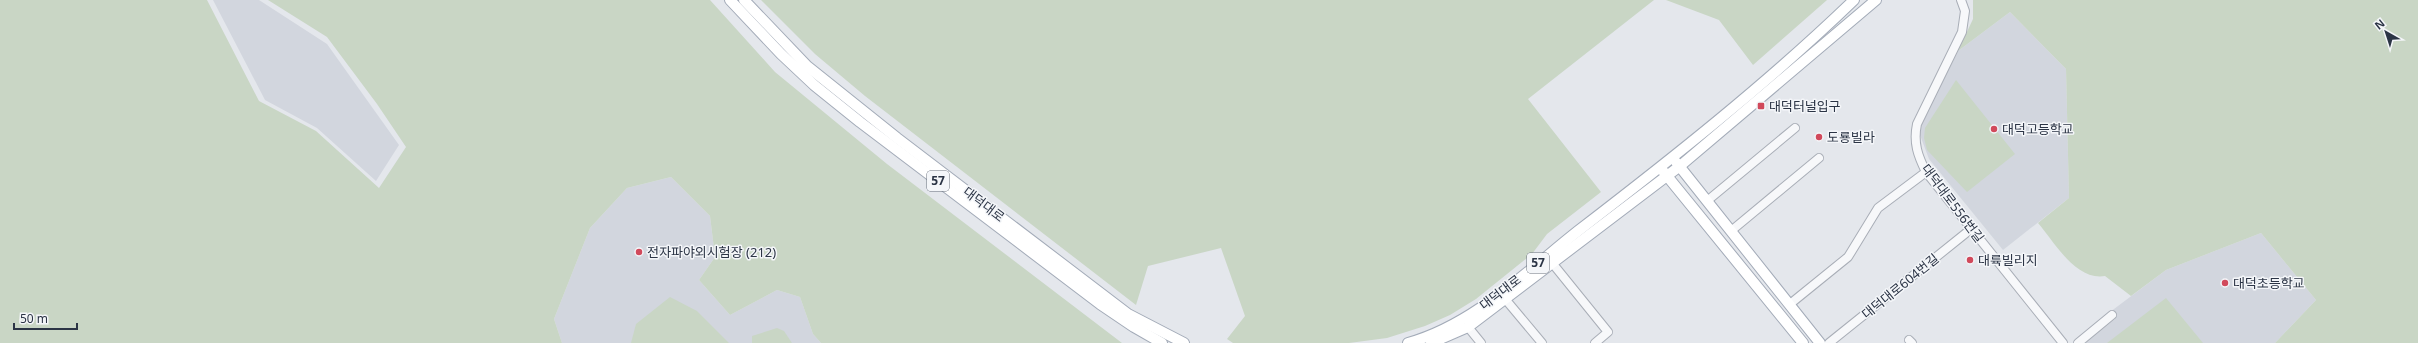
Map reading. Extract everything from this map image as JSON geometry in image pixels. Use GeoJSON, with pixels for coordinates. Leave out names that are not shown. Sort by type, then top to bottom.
{"type":"FeatureCollection","features":[{"type":"Feature","properties":{"kind":"main road","name":"대덕대로"},"geometry":{"type":"LineString","coordinates":[[730,0],[781,54],[860,122],[1100,304],[1134,327],[1162,343]]}},
{"type":"Feature","properties":{"kind":"main road","name":"대덕대로"},"geometry":{"type":"LineString","coordinates":[[744,0],[807,66],[897,138],[1128,314],[1184,343]]}},
{"type":"Feature","properties":{"kind":"main road","name":"대덕대로"},"geometry":{"type":"LineString","coordinates":[[1408,343],[1446,327],[1482,306],[1673,157],[1818,35],[1854,0]]}},
{"type":"Feature","properties":{"kind":"main road","name":"대덕대로"},"geometry":{"type":"LineString","coordinates":[[1432,343],[1468,327],[1506,300],[1680,166],[1876,0]]}},
{"type":"Feature","properties":{"kind":"main road"},"geometry":{"type":"LineString","coordinates":[[1673,157],[1820,343]]}},
{"type":"Feature","properties":{"kind":"main road"},"geometry":{"type":"LineString","coordinates":[[1660,167],[1804,343]]}},
{"type":"Feature","properties":{"kind":"street","name":"대덕대로556번길"},"geometry":{"type":"LineString","coordinates":[[1961,0],[1965,11],[1962,32],[1921,116],[1916,131],[1917,154],[1926,172],[2063,343]]}},
{"type":"Feature","properties":{"kind":"street"},"geometry":{"type":"LineString","coordinates":[[1707,200],[1795,128]]}},
{"type":"Feature","properties":{"kind":"street"},"geometry":{"type":"LineString","coordinates":[[1731,231],[1819,158]]}},
{"type":"Feature","properties":{"kind":"street"},"geometry":{"type":"LineString","coordinates":[[1790,304],[1848,257],[1878,208],[1926,172]]}},
{"type":"Feature","properties":{"kind":"street","name":"대덕대로604번길"},"geometry":{"type":"LineString","coordinates":[[1829,343],[1971,229]]}},
{"type":"Feature","properties":{"kind":"street"},"geometry":{"type":"LineString","coordinates":[[1553,264],[1608,332],[1595,343]]}},
{"type":"Feature","properties":{"kind":"street"},"geometry":{"type":"LineString","coordinates":[[1506,300],[1542,343]]}},
{"type":"Feature","properties":{"kind":"street"},"geometry":{"type":"LineString","coordinates":[[2078,343],[2112,315]]}},
{"type":"Feature","properties":{"kind":"street"},"geometry":{"type":"LineString","coordinates":[[1468,327],[1482,343]]}},
{"type":"Feature","properties":{"kind":"shaded area"},"geometry":{"type":"Polygon","coordinates":[[[213,0],[259,0],[327,44],[399,145],[376,181],[317,128],[265,100],[213,0]]]}},
{"type":"Feature","properties":{"kind":"shaded area","name":"대덕고등학교"},"geometry":{"type":"Polygon","coordinates":[[[2010,12],[2066,69],[2069,198],[2003,250],[1929,159],[1920,135],[1922,122],[1958,51],[2010,12]]]}},
{"type":"Feature","properties":{"kind":"shaded area"},"geometry":{"type":"Polygon","coordinates":[[[671,177],[710,216],[715,257],[699,280],[730,315],[777,290],[800,297],[813,334],[821,343],[763,343],[752,336],[752,343],[562,343],[554,319],[590,228],[627,188],[671,177]]]}},
{"type":"Feature","properties":{"kind":"shaded area","name":"대덕초등학교"},"geometry":{"type":"Polygon","coordinates":[[[2261,233],[2316,300],[2275,343],[2084,343],[2115,319],[2110,312],[2166,270],[2261,233]]]}},
{"type":"Feature","properties":{"kind":"green space"},"geometry":{"type":"Polygon","coordinates":[[[0,0],[207,0],[259,101],[316,131],[379,188],[406,147],[377,104],[327,37],[268,0],[710,0],[775,72],[887,164],[1122,343],[821,343],[813,334],[800,297],[777,290],[730,315],[699,280],[715,257],[710,216],[671,177],[627,188],[590,228],[554,319],[562,343],[0,343],[0,0]]]}},
{"type":"Feature","properties":{"kind":"green space"},"geometry":{"type":"Polygon","coordinates":[[[761,0],[1654,0],[1528,99],[1601,192],[1547,234],[1532,254],[1476,299],[1450,315],[1425,326],[1387,338],[1349,343],[1233,343],[1227,339],[1245,316],[1221,248],[1148,266],[1136,305],[865,96],[815,54],[761,0]]]}},
{"type":"Feature","properties":{"kind":"green space"},"geometry":{"type":"Polygon","coordinates":[[[1666,0],[1827,0],[1753,65],[1719,20],[1666,0]]]}},
{"type":"Feature","properties":{"kind":"green space"},"geometry":{"type":"Polygon","coordinates":[[[1973,0],[2418,0],[2418,343],[2275,343],[2316,300],[2261,233],[2166,270],[2131,296],[2105,276],[2094,276],[2085,273],[2076,267],[2059,250],[2038,223],[2069,198],[2066,69],[2010,12],[1958,51],[1973,19],[1973,0]]]}},
{"type":"Feature","properties":{"kind":"green space"},"geometry":{"type":"Polygon","coordinates":[[[1956,80],[2015,154],[1967,192],[1927,150],[1924,138],[1925,128],[1956,80]]]}},
{"type":"Feature","properties":{"kind":"green space"},"geometry":{"type":"Polygon","coordinates":[[[670,297],[697,311],[729,343],[631,343],[636,324],[670,297]]]}},
{"type":"Feature","properties":{"kind":"green space"},"geometry":{"type":"Polygon","coordinates":[[[2166,298],[2203,343],[2107,343],[2166,298]]]}},
{"type":"Feature","properties":{"kind":"green space"},"geometry":{"type":"Polygon","coordinates":[[[777,328],[784,331],[792,343],[752,343],[752,336],[777,328]]]}},
{"type":"Feature","properties":{"kind":"place","name":"대덕터널입구"},"geometry":{"type":"Point","coordinates":[1761,106]}},
{"type":"Feature","properties":{"kind":"place","name":"대덕고등학교"},"geometry":{"type":"Point","coordinates":[1994,129]}},
{"type":"Feature","properties":{"kind":"place","name":"도룡빌라"},"geometry":{"type":"Point","coordinates":[1819,137]}},
{"type":"Feature","properties":{"kind":"place","name":"전자파야외시험장 (212)"},"geometry":{"type":"Point","coordinates":[639,252]}},
{"type":"Feature","properties":{"kind":"place","name":"대륙빌리지"},"geometry":{"type":"Point","coordinates":[1970,260]}},
{"type":"Feature","properties":{"kind":"place","name":"대덕초등학교"},"geometry":{"type":"Point","coordinates":[2225,283]}}]}
